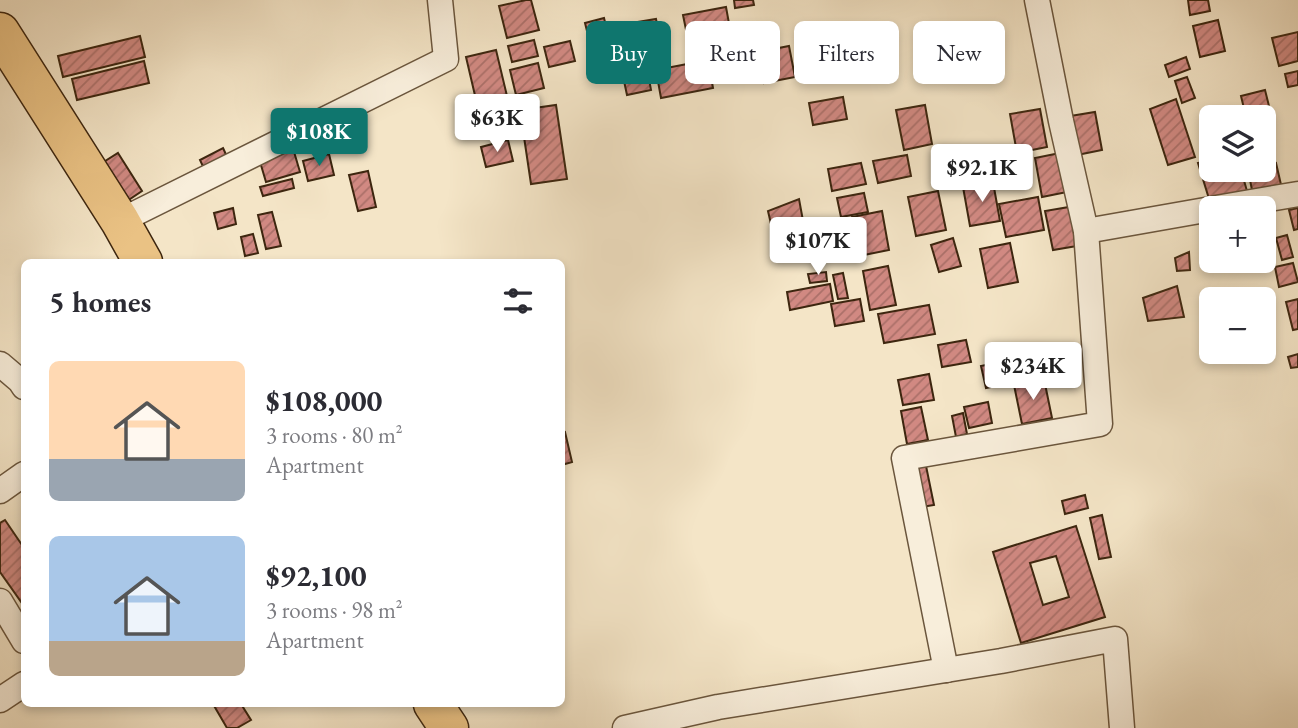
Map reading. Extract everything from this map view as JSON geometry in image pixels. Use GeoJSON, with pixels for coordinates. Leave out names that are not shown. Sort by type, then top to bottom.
{"type":"FeatureCollection","features":[{"type":"Feature","properties":{"kind":"highway"},"geometry":{"type":"LineString","coordinates":[[4,47],[120,221],[141,259]]}},
{"type":"Feature","properties":{"kind":"highway"},"geometry":{"type":"LineString","coordinates":[[435,707],[449,728]]}},
{"type":"Feature","properties":{"kind":"street"},"geometry":{"type":"LineString","coordinates":[[120,221],[446,59],[440,0]]}},
{"type":"Feature","properties":{"kind":"street"},"geometry":{"type":"LineString","coordinates":[[946,670],[904,458],[1100,424],[1086,231],[1037,0]]}},
{"type":"Feature","properties":{"kind":"street"},"geometry":{"type":"LineString","coordinates":[[1276,198],[1298,194]]}},
{"type":"Feature","properties":{"kind":"street"},"geometry":{"type":"LineString","coordinates":[[1086,231],[1199,211]]}},
{"type":"Feature","properties":{"kind":"street"},"geometry":{"type":"LineString","coordinates":[[0,364],[21,382]]}},
{"type":"Feature","properties":{"kind":"street"},"geometry":{"type":"LineString","coordinates":[[0,491],[21,476]]}},
{"type":"Feature","properties":{"kind":"street"},"geometry":{"type":"LineString","coordinates":[[0,601],[21,635]]}},
{"type":"Feature","properties":{"kind":"street"},"geometry":{"type":"LineString","coordinates":[[625,728],[718,707],[1115,639],[1122,728]]}},
{"type":"Feature","properties":{"kind":"street"},"geometry":{"type":"LineString","coordinates":[[0,700],[21,686]]}},
{"type":"Feature","properties":{"kind":"building"},"geometry":{"type":"Polygon","coordinates":[[[531,0],[539,30],[507,38],[499,6],[531,0]]]}},
{"type":"Feature","properties":{"kind":"building"},"geometry":{"type":"Polygon","coordinates":[[[734,0],[753,0],[754,5],[735,8],[734,0]]]}},
{"type":"Feature","properties":{"kind":"building"},"geometry":{"type":"Polygon","coordinates":[[[1188,0],[1208,0],[1210,11],[1190,15],[1188,0]]]}},
{"type":"Feature","properties":{"kind":"building"},"geometry":{"type":"Polygon","coordinates":[[[726,7],[729,21],[685,21],[685,25],[683,15],[726,7]]]}},
{"type":"Feature","properties":{"kind":"building"},"geometry":{"type":"Polygon","coordinates":[[[1218,20],[1225,51],[1200,57],[1193,26],[1218,20]]]}},
{"type":"Feature","properties":{"kind":"building"},"geometry":{"type":"Polygon","coordinates":[[[1298,32],[1298,61],[1279,66],[1272,38],[1298,32]]]}},
{"type":"Feature","properties":{"kind":"building"},"geometry":{"type":"Polygon","coordinates":[[[140,36],[145,57],[63,77],[58,56],[140,36]]]}},
{"type":"Feature","properties":{"kind":"building"},"geometry":{"type":"Polygon","coordinates":[[[534,40],[538,56],[512,62],[508,46],[534,40]]]}},
{"type":"Feature","properties":{"kind":"building"},"geometry":{"type":"Polygon","coordinates":[[[570,41],[575,61],[549,67],[544,47],[570,41]]]}},
{"type":"Feature","properties":{"kind":"building"},"geometry":{"type":"Polygon","coordinates":[[[789,46],[794,77],[780,80],[780,48],[789,46]]]}},
{"type":"Feature","properties":{"kind":"building"},"geometry":{"type":"Polygon","coordinates":[[[496,50],[507,96],[477,104],[466,57],[496,50]]]}},
{"type":"Feature","properties":{"kind":"building"},"geometry":{"type":"Polygon","coordinates":[[[1186,57],[1190,69],[1169,77],[1165,65],[1186,57]]]}},
{"type":"Feature","properties":{"kind":"building"},"geometry":{"type":"Polygon","coordinates":[[[144,61],[149,83],[77,100],[72,79],[144,61]]]}},
{"type":"Feature","properties":{"kind":"building"},"geometry":{"type":"Polygon","coordinates":[[[538,63],[544,88],[516,95],[510,70],[538,63]]]}},
{"type":"Feature","properties":{"kind":"building"},"geometry":{"type":"Polygon","coordinates":[[[685,64],[685,84],[712,84],[713,88],[661,98],[658,84],[671,84],[671,67],[685,64]]]}},
{"type":"Feature","properties":{"kind":"building"},"geometry":{"type":"Polygon","coordinates":[[[1298,71],[1298,85],[1288,87],[1285,74],[1298,71]]]}},
{"type":"Feature","properties":{"kind":"building"},"geometry":{"type":"Polygon","coordinates":[[[1187,77],[1195,98],[1182,103],[1175,81],[1187,77]]]}},
{"type":"Feature","properties":{"kind":"building"},"geometry":{"type":"Polygon","coordinates":[[[625,84],[650,84],[651,90],[627,95],[625,84]]]}},
{"type":"Feature","properties":{"kind":"building"},"geometry":{"type":"Polygon","coordinates":[[[1265,90],[1269,105],[1243,105],[1241,96],[1265,90]]]}},
{"type":"Feature","properties":{"kind":"building"},"geometry":{"type":"Polygon","coordinates":[[[843,97],[847,119],[813,125],[809,103],[843,97]]]}},
{"type":"Feature","properties":{"kind":"building"},"geometry":{"type":"Polygon","coordinates":[[[1176,99],[1195,157],[1168,165],[1150,109],[1176,99]]]}},
{"type":"Feature","properties":{"kind":"building"},"geometry":{"type":"Polygon","coordinates":[[[556,105],[567,179],[531,184],[520,110],[556,105]]]}},
{"type":"Feature","properties":{"kind":"building"},"geometry":{"type":"Polygon","coordinates":[[[925,105],[932,144],[904,150],[896,110],[925,105]]]}},
{"type":"Feature","properties":{"kind":"building"},"geometry":{"type":"Polygon","coordinates":[[[1040,109],[1047,147],[1017,153],[1010,114],[1040,109]]]}},
{"type":"Feature","properties":{"kind":"building"},"geometry":{"type":"Polygon","coordinates":[[[1095,112],[1102,150],[1072,156],[1064,117],[1095,112]]]}},
{"type":"Feature","properties":{"kind":"building"},"geometry":{"type":"Polygon","coordinates":[[[508,140],[513,161],[486,167],[481,147],[508,140]]]}},
{"type":"Feature","properties":{"kind":"building"},"geometry":{"type":"Polygon","coordinates":[[[292,145],[300,172],[266,182],[258,155],[292,145]]]}},
{"type":"Feature","properties":{"kind":"building"},"geometry":{"type":"Polygon","coordinates":[[[223,148],[229,161],[206,173],[200,160],[223,148]]]}},
{"type":"Feature","properties":{"kind":"building"},"geometry":{"type":"Polygon","coordinates":[[[1065,152],[1072,191],[1042,197],[1035,158],[1065,152]]]}},
{"type":"Feature","properties":{"kind":"building"},"geometry":{"type":"Polygon","coordinates":[[[118,153],[142,191],[127,201],[102,163],[118,153]]]}},
{"type":"Feature","properties":{"kind":"building"},"geometry":{"type":"Polygon","coordinates":[[[329,154],[334,175],[308,181],[303,161],[329,154]]]}},
{"type":"Feature","properties":{"kind":"building"},"geometry":{"type":"Polygon","coordinates":[[[907,155],[911,176],[878,183],[873,161],[907,155]]]}},
{"type":"Feature","properties":{"kind":"building"},"geometry":{"type":"Polygon","coordinates":[[[861,163],[866,184],[832,191],[828,169],[861,163]]]}},
{"type":"Feature","properties":{"kind":"building"},"geometry":{"type":"Polygon","coordinates":[[[1276,163],[1282,189],[1253,195],[1250,182],[1276,182],[1276,163]]]}},
{"type":"Feature","properties":{"kind":"building"},"geometry":{"type":"Polygon","coordinates":[[[368,171],[376,207],[358,211],[349,175],[368,171]]]}},
{"type":"Feature","properties":{"kind":"building"},"geometry":{"type":"Polygon","coordinates":[[[292,179],[294,188],[263,196],[260,187],[292,179]]]}},
{"type":"Feature","properties":{"kind":"building"},"geometry":{"type":"Polygon","coordinates":[[[993,182],[1000,221],[970,226],[963,187],[993,182]]]}},
{"type":"Feature","properties":{"kind":"building"},"geometry":{"type":"Polygon","coordinates":[[[1204,182],[1244,182],[1247,191],[1230,196],[1208,196],[1204,182]]]}},
{"type":"Feature","properties":{"kind":"building"},"geometry":{"type":"Polygon","coordinates":[[[938,191],[946,230],[916,236],[908,197],[938,191]]]}},
{"type":"Feature","properties":{"kind":"building"},"geometry":{"type":"Polygon","coordinates":[[[864,193],[868,212],[841,217],[837,198],[864,193]]]}},
{"type":"Feature","properties":{"kind":"building"},"geometry":{"type":"Polygon","coordinates":[[[1038,197],[1044,230],[1006,237],[999,204],[1038,197]]]}},
{"type":"Feature","properties":{"kind":"building"},"geometry":{"type":"Polygon","coordinates":[[[799,199],[808,248],[778,254],[768,211],[799,199]]]}},
{"type":"Feature","properties":{"kind":"building"},"geometry":{"type":"Polygon","coordinates":[[[1075,206],[1083,245],[1053,250],[1045,211],[1075,206]]]}},
{"type":"Feature","properties":{"kind":"building"},"geometry":{"type":"Polygon","coordinates":[[[233,208],[236,224],[218,229],[214,213],[233,208]]]}},
{"type":"Feature","properties":{"kind":"building"},"geometry":{"type":"Polygon","coordinates":[[[1298,208],[1298,229],[1294,230],[1289,210],[1298,208]]]}},
{"type":"Feature","properties":{"kind":"building"},"geometry":{"type":"Polygon","coordinates":[[[882,211],[889,250],[859,256],[852,217],[882,211]]]}},
{"type":"Feature","properties":{"kind":"building"},"geometry":{"type":"Polygon","coordinates":[[[272,212],[281,246],[266,249],[258,215],[272,212]]]}},
{"type":"Feature","properties":{"kind":"building"},"geometry":{"type":"Polygon","coordinates":[[[824,220],[830,249],[816,252],[810,223],[824,220]]]}},
{"type":"Feature","properties":{"kind":"building"},"geometry":{"type":"Polygon","coordinates":[[[253,234],[258,253],[245,256],[241,237],[253,234]]]}},
{"type":"Feature","properties":{"kind":"building"},"geometry":{"type":"Polygon","coordinates":[[[1287,235],[1293,257],[1282,260],[1276,238],[1287,235]]]}},
{"type":"Feature","properties":{"kind":"building"},"geometry":{"type":"Polygon","coordinates":[[[953,238],[961,266],[939,272],[931,245],[953,238]]]}},
{"type":"Feature","properties":{"kind":"building"},"geometry":{"type":"Polygon","coordinates":[[[1010,243],[1018,282],[988,288],[980,249],[1010,243]]]}},
{"type":"Feature","properties":{"kind":"building"},"geometry":{"type":"Polygon","coordinates":[[[1189,252],[1190,270],[1177,271],[1175,258],[1189,252]]]}},
{"type":"Feature","properties":{"kind":"building"},"geometry":{"type":"Polygon","coordinates":[[[1293,263],[1298,282],[1279,287],[1276,267],[1293,263]]]}},
{"type":"Feature","properties":{"kind":"building"},"geometry":{"type":"Polygon","coordinates":[[[888,266],[896,305],[870,310],[863,271],[888,266]]]}},
{"type":"Feature","properties":{"kind":"building"},"geometry":{"type":"Polygon","coordinates":[[[826,272],[827,281],[810,283],[808,274],[826,272]]]}},
{"type":"Feature","properties":{"kind":"building"},"geometry":{"type":"Polygon","coordinates":[[[843,273],[848,298],[838,299],[833,275],[843,273]]]}},
{"type":"Feature","properties":{"kind":"building"},"geometry":{"type":"Polygon","coordinates":[[[830,284],[833,301],[790,310],[787,292],[830,284]]]}},
{"type":"Feature","properties":{"kind":"building"},"geometry":{"type":"Polygon","coordinates":[[[1177,286],[1184,317],[1148,321],[1143,298],[1177,286]]]}},
{"type":"Feature","properties":{"kind":"building"},"geometry":{"type":"Polygon","coordinates":[[[860,299],[864,321],[835,326],[831,304],[860,299]]]}},
{"type":"Feature","properties":{"kind":"building"},"geometry":{"type":"Polygon","coordinates":[[[1298,299],[1298,329],[1293,330],[1286,302],[1298,299]]]}},
{"type":"Feature","properties":{"kind":"building"},"geometry":{"type":"Polygon","coordinates":[[[929,305],[935,334],[884,343],[878,314],[929,305]]]}},
{"type":"Feature","properties":{"kind":"building"},"geometry":{"type":"Polygon","coordinates":[[[966,340],[971,362],[942,367],[938,345],[966,340]]]}},
{"type":"Feature","properties":{"kind":"building"},"geometry":{"type":"Polygon","coordinates":[[[1298,354],[1298,367],[1291,368],[1288,357],[1298,354]]]}},
{"type":"Feature","properties":{"kind":"building"},"geometry":{"type":"Polygon","coordinates":[[[1010,360],[1015,382],[986,388],[981,366],[1010,360]]]}},
{"type":"Feature","properties":{"kind":"building"},"geometry":{"type":"Polygon","coordinates":[[[929,374],[934,400],[903,405],[898,380],[929,374]]]}},
{"type":"Feature","properties":{"kind":"building"},"geometry":{"type":"Polygon","coordinates":[[[1044,379],[1052,418],[1022,424],[1014,385],[1044,379]]]}},
{"type":"Feature","properties":{"kind":"building"},"geometry":{"type":"Polygon","coordinates":[[[988,402],[992,423],[969,428],[964,407],[988,402]]]}},
{"type":"Feature","properties":{"kind":"building"},"geometry":{"type":"Polygon","coordinates":[[[921,407],[928,440],[907,444],[901,411],[921,407]]]}},
{"type":"Feature","properties":{"kind":"building"},"geometry":{"type":"Polygon","coordinates":[[[963,413],[967,434],[956,437],[952,416],[963,413]]]}},
{"type":"Feature","properties":{"kind":"building"},"geometry":{"type":"Polygon","coordinates":[[[565,432],[572,462],[565,464],[565,432]]]}},
{"type":"Feature","properties":{"kind":"building"},"geometry":{"type":"Polygon","coordinates":[[[925,461],[934,505],[921,507],[912,463],[925,461]]]}},
{"type":"Feature","properties":{"kind":"building"},"geometry":{"type":"Polygon","coordinates":[[[1085,495],[1088,508],[1065,514],[1062,501],[1085,495]]]}},
{"type":"Feature","properties":{"kind":"building"},"geometry":{"type":"Polygon","coordinates":[[[1102,515],[1111,557],[1099,559],[1090,518],[1102,515]]]}},
{"type":"Feature","properties":{"kind":"building"},"geometry":{"type":"Polygon","coordinates":[[[5,520],[21,544],[21,602],[0,572],[0,523],[5,520]]]}},
{"type":"Feature","properties":{"kind":"building"},"geometry":{"type":"Polygon","coordinates":[[[1076,526],[1105,617],[1021,643],[993,552],[1076,526]],[[1056,556],[1030,563],[1043,605],[1069,597],[1056,556]]]}},
{"type":"Feature","properties":{"kind":"building"},"geometry":{"type":"Polygon","coordinates":[[[215,707],[243,707],[251,720],[237,728],[227,728],[215,707]]]}}]}
